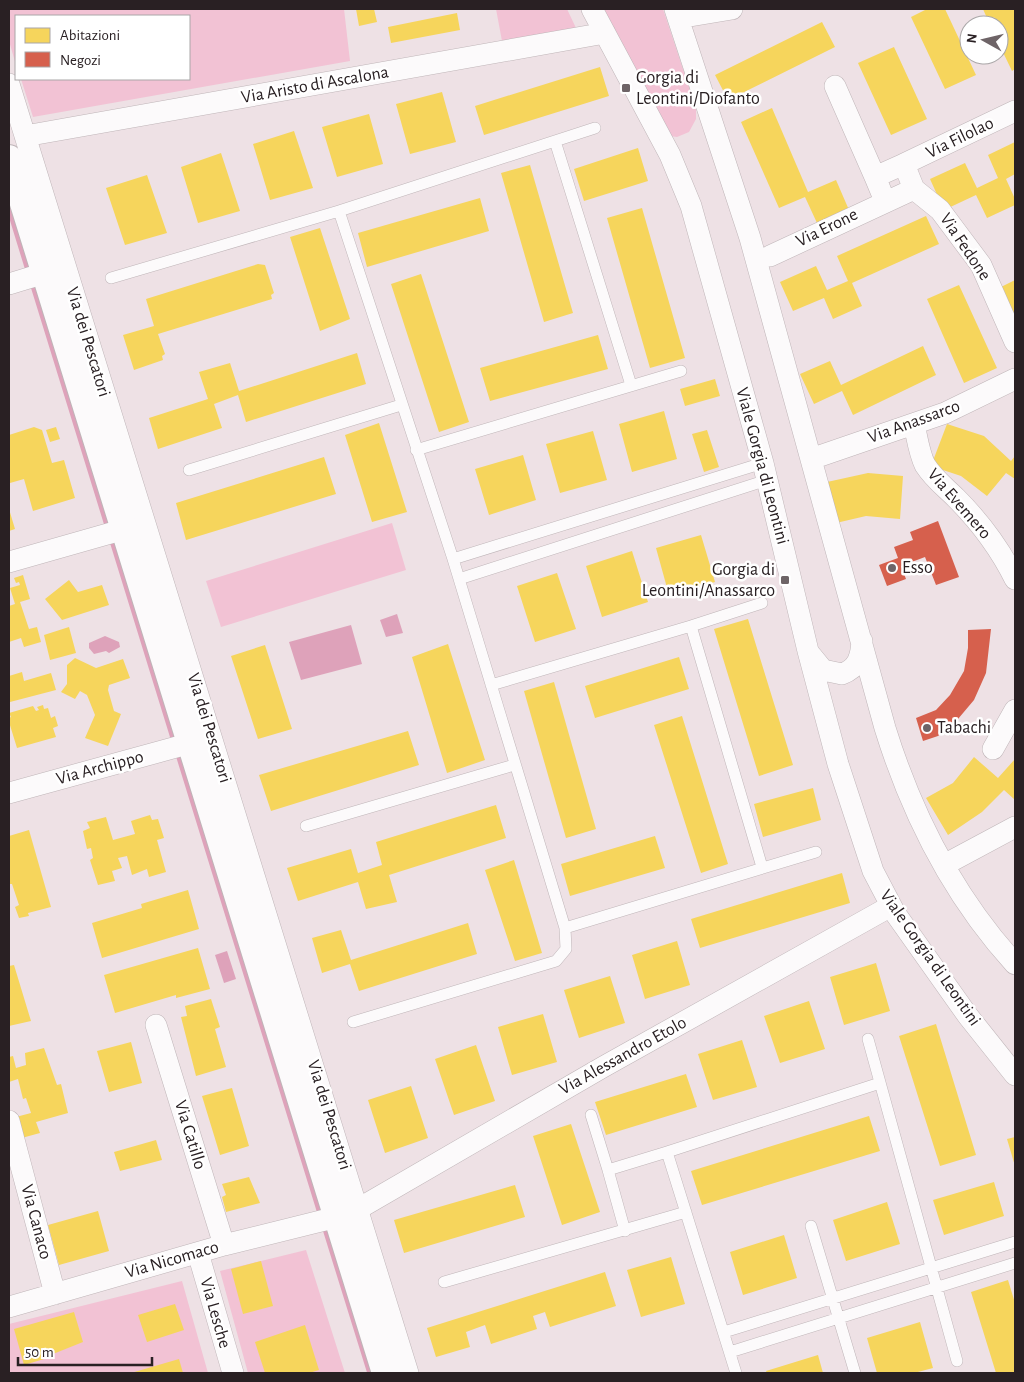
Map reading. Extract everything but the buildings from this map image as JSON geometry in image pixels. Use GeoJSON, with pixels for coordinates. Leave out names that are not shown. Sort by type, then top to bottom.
{"type":"FeatureCollection","features":[{"type":"Feature","properties":{"kind":"street","name":"Viale Gorgia di Leontini"},"geometry":{"type":"LineString","coordinates":[[592,9],[670,155],[688,198],[765,472],[826,719],[857,828],[873,871],[891,906],[968,1016],[1015,1075]]}},
{"type":"Feature","properties":{"kind":"street"},"geometry":{"type":"LineString","coordinates":[[732,9],[677,14],[750,238],[878,702],[900,772],[926,832],[981,924],[1015,964]]}},
{"type":"Feature","properties":{"kind":"street","name":"Via Aristo di Ascalona"},"geometry":{"type":"LineString","coordinates":[[24,136],[605,33]]}},
{"type":"Feature","properties":{"kind":"street","name":"Via dei Pescatori"},"geometry":{"type":"LineString","coordinates":[[9,84],[334,1217],[408,1373]]}},
{"type":"Feature","properties":{"kind":"street"},"geometry":{"type":"LineString","coordinates":[[835,86],[885,201]]}},
{"type":"Feature","properties":{"kind":"street","name":"Via Filolao"},"geometry":{"type":"LineString","coordinates":[[875,176],[1015,111]]}},
{"type":"Feature","properties":{"kind":"street","name":"Via dei Pescatori"},"geometry":{"type":"LineString","coordinates":[[9,158],[25,279],[114,532],[181,746],[385,1373]]}},
{"type":"Feature","properties":{"kind":"street"},"geometry":{"type":"LineString","coordinates":[[904,164],[914,188]]}},
{"type":"Feature","properties":{"kind":"street","name":"Via Erone"},"geometry":{"type":"LineString","coordinates":[[770,256],[914,188]]}},
{"type":"Feature","properties":{"kind":"street","name":"Via Fedone"},"geometry":{"type":"LineString","coordinates":[[914,188],[940,210],[981,265],[1015,342]]}},
{"type":"Feature","properties":{"kind":"street","name":"Via Anassarco"},"geometry":{"type":"LineString","coordinates":[[811,459],[945,413],[1015,380]]}},
{"type":"Feature","properties":{"kind":"street","name":"Via Evemero"},"geometry":{"type":"LineString","coordinates":[[914,424],[924,462],[937,482],[955,497],[982,526],[1006,560],[1015,579]]}},
{"type":"Feature","properties":{"kind":"street"},"geometry":{"type":"LineString","coordinates":[[9,562],[114,532]]}},
{"type":"Feature","properties":{"kind":"street"},"geometry":{"type":"LineString","coordinates":[[808,650],[823,670],[842,674],[857,664],[862,639]]}},
{"type":"Feature","properties":{"kind":"street"},"geometry":{"type":"LineString","coordinates":[[826,719],[826,705],[832,691],[847,682],[863,685],[878,702]]}},
{"type":"Feature","properties":{"kind":"street"},"geometry":{"type":"LineString","coordinates":[[993,749],[1015,710]]}},
{"type":"Feature","properties":{"kind":"street","name":"Via Archippo"},"geometry":{"type":"LineString","coordinates":[[9,793],[181,746]]}},
{"type":"Feature","properties":{"kind":"street"},"geometry":{"type":"LineString","coordinates":[[944,865],[1015,827]]}},
{"type":"Feature","properties":{"kind":"street","name":"Via Alessandro Etolo"},"geometry":{"type":"LineString","coordinates":[[334,1217],[891,906]]}},
{"type":"Feature","properties":{"kind":"street","name":"Via Catillo"},"geometry":{"type":"LineString","coordinates":[[156,1025],[224,1245]]}},
{"type":"Feature","properties":{"kind":"street","name":"Via Canaco"},"geometry":{"type":"LineString","coordinates":[[9,1121],[55,1294]]}},
{"type":"Feature","properties":{"kind":"street","name":"Via Nicomaco"},"geometry":{"type":"LineString","coordinates":[[9,1307],[224,1245],[334,1217]]}},
{"type":"Feature","properties":{"kind":"street","name":"Via Lesche"},"geometry":{"type":"LineString","coordinates":[[198,1253],[233,1373]]}},
{"type":"Feature","properties":{"kind":"lane"},"geometry":{"type":"LineString","coordinates":[[111,278],[339,210],[595,128]]}},
{"type":"Feature","properties":{"kind":"lane"},"geometry":{"type":"LineString","coordinates":[[555,141],[631,385]]}},
{"type":"Feature","properties":{"kind":"lane"},"geometry":{"type":"LineString","coordinates":[[339,210],[401,405],[453,559],[565,928],[566,949],[556,961],[353,1022]]}},
{"type":"Feature","properties":{"kind":"lane"},"geometry":{"type":"LineString","coordinates":[[416,450],[681,371]]}},
{"type":"Feature","properties":{"kind":"lane"},"geometry":{"type":"LineString","coordinates":[[189,470],[401,405]]}},
{"type":"Feature","properties":{"kind":"lane"},"geometry":{"type":"LineString","coordinates":[[453,559],[666,493],[765,472]]}},
{"type":"Feature","properties":{"kind":"lane"},"geometry":{"type":"LineString","coordinates":[[459,579],[670,511],[765,472]]}},
{"type":"Feature","properties":{"kind":"lane"},"geometry":{"type":"LineString","coordinates":[[666,493],[670,511]]}},
{"type":"Feature","properties":{"kind":"lane"},"geometry":{"type":"LineString","coordinates":[[595,515],[601,534]]}},
{"type":"Feature","properties":{"kind":"lane"},"geometry":{"type":"LineString","coordinates":[[520,538],[527,557]]}},
{"type":"Feature","properties":{"kind":"lane"},"geometry":{"type":"LineString","coordinates":[[491,685],[762,603]]}},
{"type":"Feature","properties":{"kind":"lane"},"geometry":{"type":"LineString","coordinates":[[691,626],[762,867]]}},
{"type":"Feature","properties":{"kind":"lane"},"geometry":{"type":"LineString","coordinates":[[306,826],[514,765]]}},
{"type":"Feature","properties":{"kind":"lane"},"geometry":{"type":"LineString","coordinates":[[565,928],[816,852]]}},
{"type":"Feature","properties":{"kind":"lane"},"geometry":{"type":"LineString","coordinates":[[868,1039],[957,1360]]}},
{"type":"Feature","properties":{"kind":"lane"},"geometry":{"type":"LineString","coordinates":[[608,1170],[880,1083]]}},
{"type":"Feature","properties":{"kind":"lane"},"geometry":{"type":"LineString","coordinates":[[591,1115],[625,1230]]}},
{"type":"Feature","properties":{"kind":"lane"},"geometry":{"type":"LineString","coordinates":[[668,1152],[736,1373]]}},
{"type":"Feature","properties":{"kind":"lane"},"geometry":{"type":"LineString","coordinates":[[444,1282],[686,1212]]}},
{"type":"Feature","properties":{"kind":"lane"},"geometry":{"type":"LineString","coordinates":[[811,1226],[855,1373]]}},
{"type":"Feature","properties":{"kind":"lane"},"geometry":{"type":"LineString","coordinates":[[724,1332],[1015,1242]]}},
{"type":"Feature","properties":{"kind":"lane"},"geometry":{"type":"LineString","coordinates":[[730,1352],[1015,1263]]}},
{"type":"Feature","properties":{"kind":"shaded area"},"geometry":{"type":"Polygon","coordinates":[[[9,9],[344,9],[350,61],[33,117],[21,80],[190,80],[190,15],[15,15],[15,62],[9,41],[9,9]]]}},
{"type":"Feature","properties":{"kind":"shaded area"},"geometry":{"type":"Polygon","coordinates":[[[496,9],[567,9],[576,28],[502,41],[496,9]]]}},
{"type":"Feature","properties":{"kind":"shaded area"},"geometry":{"type":"Polygon","coordinates":[[[600,9],[663,9],[696,108],[696,119],[689,132],[677,137],[670,136],[600,9]]]}},
{"type":"Feature","properties":{"kind":"shaded area"},"geometry":{"type":"Polygon","coordinates":[[[392,523],[406,570],[221,627],[206,581],[392,523]]]}},
{"type":"Feature","properties":{"kind":"shaded area"},"geometry":{"type":"Polygon","coordinates":[[[397,614],[403,633],[386,637],[380,620],[397,614]]]}},
{"type":"Feature","properties":{"kind":"shaded area"},"geometry":{"type":"Polygon","coordinates":[[[351,625],[362,664],[301,680],[289,642],[351,625]]]}},
{"type":"Feature","properties":{"kind":"shaded area"},"geometry":{"type":"Polygon","coordinates":[[[105,636],[119,642],[120,647],[109,653],[106,651],[94,654],[89,648],[89,643],[105,636]]]}},
{"type":"Feature","properties":{"kind":"shaded area"},"geometry":{"type":"Polygon","coordinates":[[[227,951],[236,979],[224,983],[215,955],[227,951]]]}},
{"type":"Feature","properties":{"kind":"shaded area"},"geometry":{"type":"Polygon","coordinates":[[[306,1250],[345,1373],[248,1373],[220,1271],[306,1250]]]}},
{"type":"Feature","properties":{"kind":"shaded area"},"geometry":{"type":"Polygon","coordinates":[[[182,1281],[208,1373],[9,1373],[9,1324],[182,1281]]]}},
{"type":"Feature","properties":{"kind":"waterway"},"geometry":{"type":"LineString","coordinates":[[9,208],[29,273]]}},
{"type":"Feature","properties":{"kind":"waterway"},"geometry":{"type":"LineString","coordinates":[[32,282],[108,528]]}},
{"type":"Feature","properties":{"kind":"waterway"},"geometry":{"type":"LineString","coordinates":[[111,537],[321,1216]]}},
{"type":"Feature","properties":{"kind":"waterway"},"geometry":{"type":"LineString","coordinates":[[324,1225],[370,1373]]}},
{"type":"Feature","properties":{"kind":"place","name":"Gorgia di Leontini/Diofanto"},"geometry":{"type":"Point","coordinates":[626,88]}},
{"type":"Feature","properties":{"kind":"place","name":"Esso"},"geometry":{"type":"Point","coordinates":[892,568]}},
{"type":"Feature","properties":{"kind":"place","name":"Gorgia di Leontini/Anassarco"},"geometry":{"type":"Point","coordinates":[785,580]}},
{"type":"Feature","properties":{"kind":"place","name":"Tabachi"},"geometry":{"type":"Point","coordinates":[927,728]}}]}
